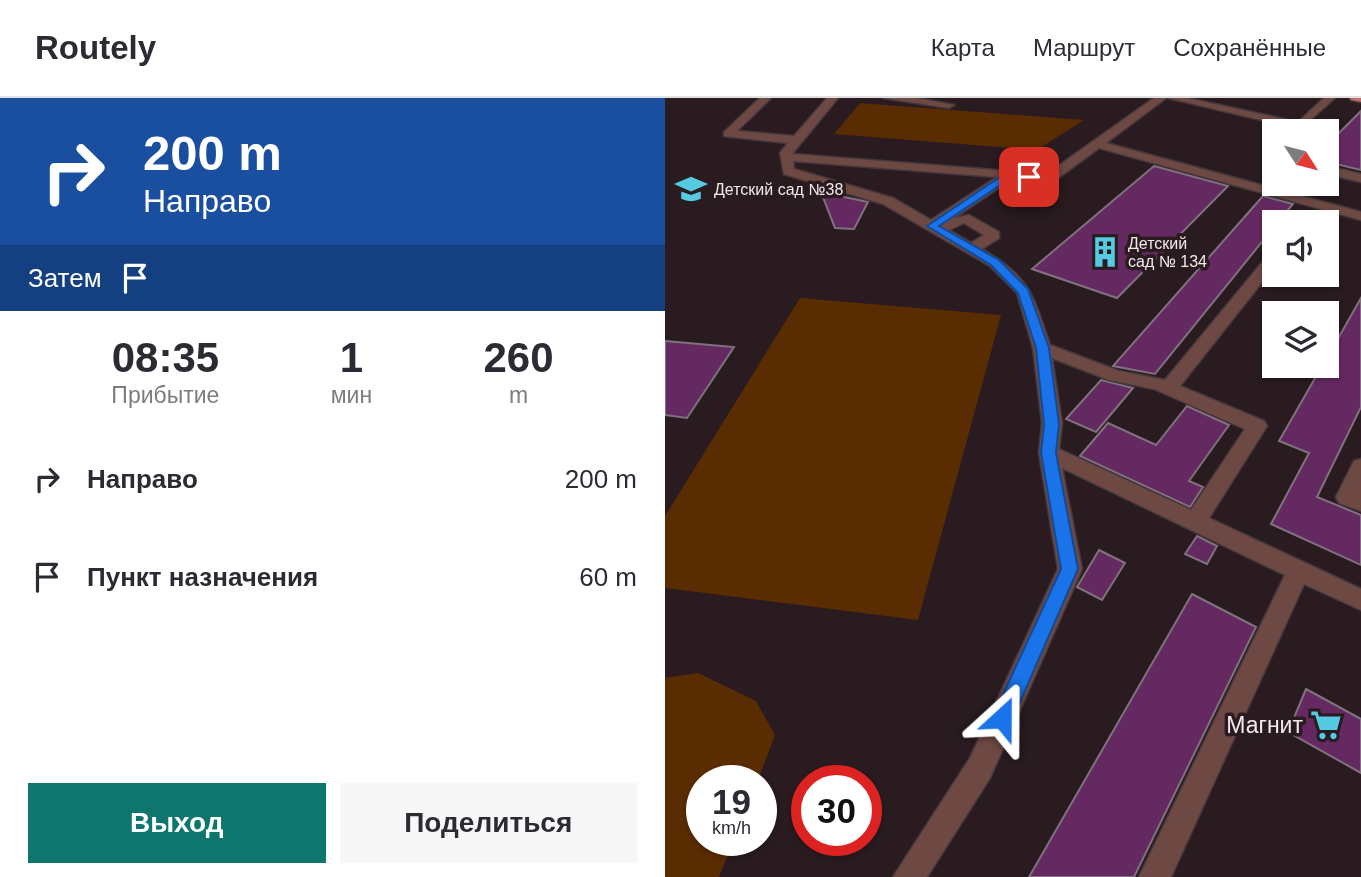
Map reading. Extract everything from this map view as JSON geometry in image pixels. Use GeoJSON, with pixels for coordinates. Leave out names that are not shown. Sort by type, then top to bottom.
{"type":"FeatureCollection","features":[{"type":"Feature","properties":{"kind":"main road"},"geometry":{"type":"LineString","coordinates":[[1355,98],[1361,99]]}},
{"type":"Feature","properties":{"kind":"street"},"geometry":{"type":"LineString","coordinates":[[765,98],[728,134],[792,148],[1050,178],[1161,98]]}},
{"type":"Feature","properties":{"kind":"street"},"geometry":{"type":"LineString","coordinates":[[833,98],[792,148],[788,171],[888,201],[995,262],[1024,291],[1042,348],[1052,424],[1049,453],[1070,569],[980,768],[909,877]]}},
{"type":"Feature","properties":{"kind":"street"},"geometry":{"type":"LineString","coordinates":[[888,98],[949,106]]}},
{"type":"Feature","properties":{"kind":"street"},"geometry":{"type":"LineString","coordinates":[[1173,98],[1262,120]]}},
{"type":"Feature","properties":{"kind":"street"},"geometry":{"type":"LineString","coordinates":[[1308,119],[1330,98]]}},
{"type":"Feature","properties":{"kind":"street"},"geometry":{"type":"LineString","coordinates":[[717,144],[726,144],[736,135]]}},
{"type":"Feature","properties":{"kind":"street"},"geometry":{"type":"LineString","coordinates":[[1097,144],[1361,216]]}},
{"type":"Feature","properties":{"kind":"street"},"geometry":{"type":"LineString","coordinates":[[1339,173],[1361,178]]}},
{"type":"Feature","properties":{"kind":"street"},"geometry":{"type":"LineString","coordinates":[[935,228],[1009,175]]}},
{"type":"Feature","properties":{"kind":"street"},"geometry":{"type":"LineString","coordinates":[[1168,389],[1262,272]]}},
{"type":"Feature","properties":{"kind":"street"},"geometry":{"type":"LineString","coordinates":[[1042,348],[1115,376],[1168,389],[1257,426],[1194,523]]}},
{"type":"Feature","properties":{"kind":"street"},"geometry":{"type":"LineString","coordinates":[[1049,453],[1361,600]]}},
{"type":"Feature","properties":{"kind":"street"},"geometry":{"type":"LineString","coordinates":[[1361,466],[1346,497],[1361,503]]}},
{"type":"Feature","properties":{"kind":"street"},"geometry":{"type":"LineString","coordinates":[[1156,877],[1298,572]]}},
{"type":"Feature","properties":{"kind":"shaded area"},"geometry":{"type":"Polygon","coordinates":[[[860,103],[1084,120],[1037,150],[834,134],[860,103]]]}},
{"type":"Feature","properties":{"kind":"shaded area"},"geometry":{"type":"Polygon","coordinates":[[[800,298],[1001,315],[918,620],[665,588],[665,516],[800,298]]]}},
{"type":"Feature","properties":{"kind":"shaded area"},"geometry":{"type":"Polygon","coordinates":[[[698,673],[756,701],[775,735],[764,765],[686,765],[686,856],[728,856],[719,877],[665,877],[665,678],[698,673]]]}},
{"type":"Feature","properties":{"kind":"building"},"geometry":{"type":"Polygon","coordinates":[[[1361,111],[1361,170],[1339,165],[1339,133],[1361,111]]]}},
{"type":"Feature","properties":{"kind":"building"},"geometry":{"type":"Polygon","coordinates":[[[1154,166],[1228,186],[1117,298],[1032,269],[1154,166]]]}},
{"type":"Feature","properties":{"kind":"building"},"geometry":{"type":"Polygon","coordinates":[[[821,192],[868,202],[854,229],[835,228],[821,192]]]}},
{"type":"Feature","properties":{"kind":"building"},"geometry":{"type":"Polygon","coordinates":[[[1263,196],[1293,204],[1288,210],[1262,210],[1262,242],[1155,374],[1113,366],[1263,196]]]}},
{"type":"Feature","properties":{"kind":"building"},"geometry":{"type":"Polygon","coordinates":[[[1361,298],[1361,407],[1317,497],[1361,515],[1361,565],[1271,524],[1309,453],[1279,441],[1315,378],[1339,378],[1339,337],[1361,298]]]}},
{"type":"Feature","properties":{"kind":"building"},"geometry":{"type":"Polygon","coordinates":[[[665,341],[734,347],[687,418],[665,415],[665,341]]]}},
{"type":"Feature","properties":{"kind":"building"},"geometry":{"type":"Polygon","coordinates":[[[1101,380],[1133,388],[1096,432],[1066,419],[1101,380]]]}},
{"type":"Feature","properties":{"kind":"building"},"geometry":{"type":"Polygon","coordinates":[[[1187,406],[1229,425],[1189,481],[1203,487],[1190,507],[1080,456],[1108,423],[1156,445],[1187,406]]]}},
{"type":"Feature","properties":{"kind":"building"},"geometry":{"type":"Polygon","coordinates":[[[1197,536],[1217,546],[1207,564],[1185,554],[1197,536]]]}},
{"type":"Feature","properties":{"kind":"building"},"geometry":{"type":"Polygon","coordinates":[[[1099,550],[1125,563],[1102,600],[1077,587],[1099,550]]]}},
{"type":"Feature","properties":{"kind":"building"},"geometry":{"type":"Polygon","coordinates":[[[1192,594],[1256,627],[1134,877],[1029,877],[1192,594]]]}},
{"type":"Feature","properties":{"kind":"building","name":"Магнит"},"geometry":{"type":"Polygon","coordinates":[[[1306,689],[1361,719],[1361,773],[1288,732],[1306,689]]]}},
{"type":"Feature","properties":{"kind":"place","name":"Детский сад №38"},"geometry":{"type":"Point","coordinates":[691,189]}},
{"type":"Feature","properties":{"kind":"place","name":"Детский сад № 134"},"geometry":{"type":"Point","coordinates":[1105,252]}},
{"type":"Feature","properties":{"kind":"place","name":"Магнит"},"geometry":{"type":"Point","coordinates":[1326,725]}},
{"type":"Feature","properties":{"kind":"route"},"geometry":{"type":"LineString","coordinates":[[1002,718],[1070,569],[1049,453],[1052,424],[1042,348],[1024,291],[995,262],[932,226],[1009,175],[1029,177]]}}]}
